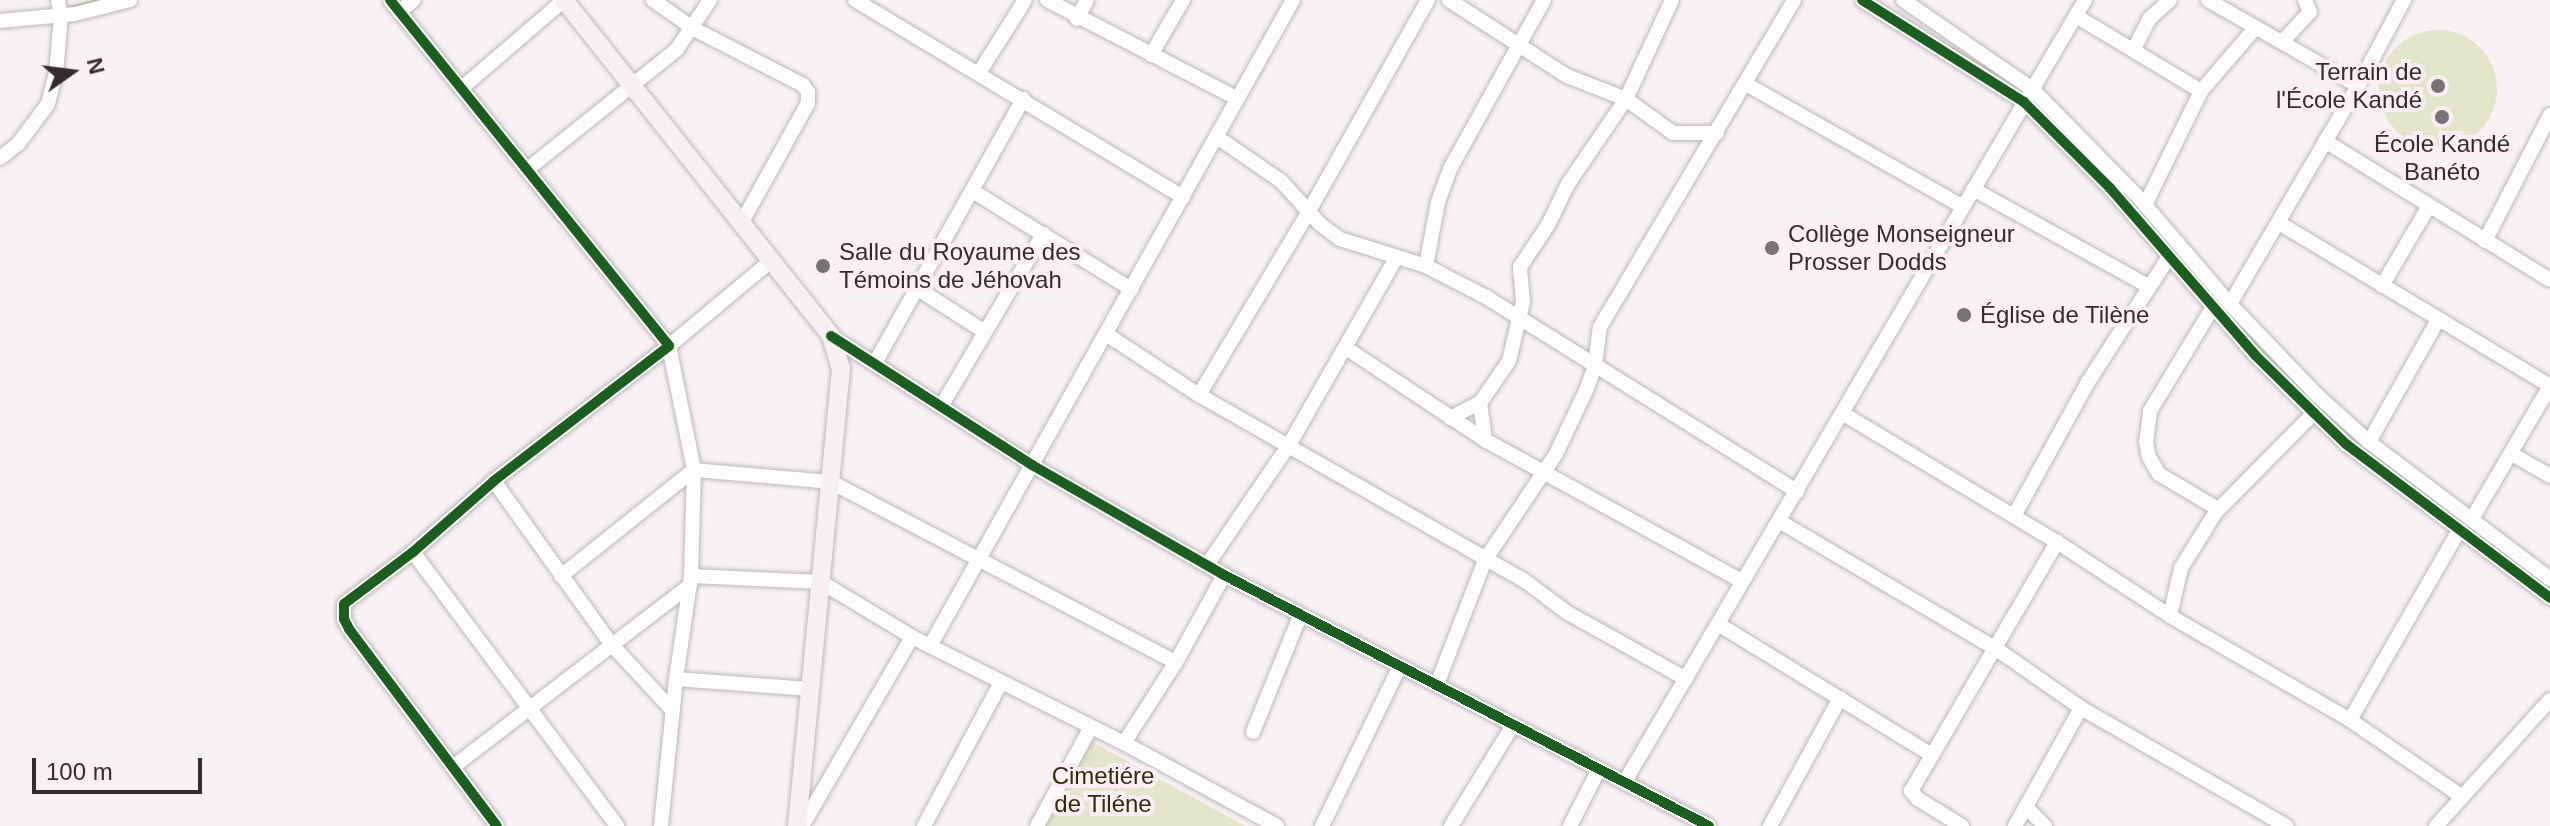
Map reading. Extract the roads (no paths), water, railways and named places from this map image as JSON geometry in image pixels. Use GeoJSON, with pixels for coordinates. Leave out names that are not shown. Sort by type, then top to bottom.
{"type":"FeatureCollection","features":[{"type":"Feature","properties":{"kind":"main road"},"geometry":{"type":"LineString","coordinates":[[564,0],[831,336],[841,369],[842,391],[810,689],[800,826]]}},
{"type":"Feature","properties":{"kind":"street"},"geometry":{"type":"LineString","coordinates":[[0,158],[18,144],[48,104],[56,73],[61,16],[58,0]]}},
{"type":"Feature","properties":{"kind":"street"},"geometry":{"type":"LineString","coordinates":[[0,21],[61,16],[130,0]]}},
{"type":"Feature","properties":{"kind":"street"},"geometry":{"type":"LineString","coordinates":[[414,0],[395,6],[669,346],[694,470],[690,580],[661,826]]}},
{"type":"Feature","properties":{"kind":"street"},"geometry":{"type":"LineString","coordinates":[[463,87],[564,0]]}},
{"type":"Feature","properties":{"kind":"street"},"geometry":{"type":"LineString","coordinates":[[653,0],[694,29],[803,85],[808,92],[804,112],[742,222]]}},
{"type":"Feature","properties":{"kind":"street"},"geometry":{"type":"LineString","coordinates":[[528,169],[629,85],[665,61],[694,29],[710,0]]}},
{"type":"Feature","properties":{"kind":"street"},"geometry":{"type":"LineString","coordinates":[[855,0],[1183,197]]}},
{"type":"Feature","properties":{"kind":"street"},"geometry":{"type":"LineString","coordinates":[[979,73],[1025,0]]}},
{"type":"Feature","properties":{"kind":"street"},"geometry":{"type":"LineString","coordinates":[[1047,0],[1077,19],[1236,98]]}},
{"type":"Feature","properties":{"kind":"street"},"geometry":{"type":"LineString","coordinates":[[1077,19],[1087,0]]}},
{"type":"Feature","properties":{"kind":"street"},"geometry":{"type":"LineString","coordinates":[[1151,55],[1183,0]]}},
{"type":"Feature","properties":{"kind":"street"},"geometry":{"type":"LineString","coordinates":[[930,646],[1293,0]]}},
{"type":"Feature","properties":{"kind":"street"},"geometry":{"type":"LineString","coordinates":[[1199,395],[1309,211],[1428,0]]}},
{"type":"Feature","properties":{"kind":"street"},"geometry":{"type":"LineString","coordinates":[[1449,0],[1519,42],[1567,76],[1626,99],[1673,133],[1717,133]]}},
{"type":"Feature","properties":{"kind":"street"},"geometry":{"type":"LineString","coordinates":[[1426,266],[1438,202],[1451,167],[1544,0]]}},
{"type":"Feature","properties":{"kind":"street"},"geometry":{"type":"LineString","coordinates":[[1450,418],[1480,403],[1509,361],[1521,317],[1520,267],[1548,225],[1568,184],[1626,99],[1672,0]]}},
{"type":"Feature","properties":{"kind":"street"},"geometry":{"type":"LineString","coordinates":[[1437,684],[1485,560],[1556,454],[1595,366],[1600,327],[1794,0]]}},
{"type":"Feature","properties":{"kind":"street"},"geometry":{"type":"LineString","coordinates":[[1862,0],[2024,102],[2110,188],[2213,307],[2346,444],[2550,579]]}},
{"type":"Feature","properties":{"kind":"street"},"geometry":{"type":"LineString","coordinates":[[1903,0],[2032,89],[2145,205],[2230,304],[2308,387],[2550,598]]}},
{"type":"Feature","properties":{"kind":"street"},"geometry":{"type":"LineString","coordinates":[[1624,783],[2085,0]]}},
{"type":"Feature","properties":{"kind":"street"},"geometry":{"type":"LineString","coordinates":[[2134,49],[2149,19],[2170,0]]}},
{"type":"Feature","properties":{"kind":"street"},"geometry":{"type":"LineString","coordinates":[[2208,0],[2358,86]]}},
{"type":"Feature","properties":{"kind":"street"},"geometry":{"type":"LineString","coordinates":[[2282,42],[2310,12],[2305,0]]}},
{"type":"Feature","properties":{"kind":"street"},"geometry":{"type":"LineString","coordinates":[[2230,304],[2358,86],[2404,0]]}},
{"type":"Feature","properties":{"kind":"street"},"geometry":{"type":"LineString","coordinates":[[2076,16],[2201,91]]}},
{"type":"Feature","properties":{"kind":"street"},"geometry":{"type":"LineString","coordinates":[[2145,205],[2201,91],[2256,27]]}},
{"type":"Feature","properties":{"kind":"street"},"geometry":{"type":"LineString","coordinates":[[1746,84],[1963,207]]}},
{"type":"Feature","properties":{"kind":"street"},"geometry":{"type":"LineString","coordinates":[[875,363],[915,287],[974,192],[1023,99]]}},
{"type":"Feature","properties":{"kind":"street"},"geometry":{"type":"LineString","coordinates":[[2485,241],[2550,115]]}},
{"type":"Feature","properties":{"kind":"street"},"geometry":{"type":"LineString","coordinates":[[1217,137],[1281,181],[1340,239],[1426,266],[1521,317],[1797,491]]}},
{"type":"Feature","properties":{"kind":"street"},"geometry":{"type":"LineString","coordinates":[[2325,141],[2550,280]]}},
{"type":"Feature","properties":{"kind":"street"},"geometry":{"type":"LineString","coordinates":[[1973,189],[2148,286]]}},
{"type":"Feature","properties":{"kind":"street"},"geometry":{"type":"LineString","coordinates":[[974,192],[1131,289]]}},
{"type":"Feature","properties":{"kind":"street"},"geometry":{"type":"LineString","coordinates":[[2382,286],[2429,206]]}},
{"type":"Feature","properties":{"kind":"street"},"geometry":{"type":"LineString","coordinates":[[2279,223],[2550,386],[2350,720]]}},
{"type":"Feature","properties":{"kind":"street"},"geometry":{"type":"LineString","coordinates":[[942,405],[1043,234]]}},
{"type":"Feature","properties":{"kind":"street"},"geometry":{"type":"LineString","coordinates":[[2014,516],[2088,382],[2169,257]]}},
{"type":"Feature","properties":{"kind":"street"},"geometry":{"type":"LineString","coordinates":[[1207,565],[1289,445],[1396,258]]}},
{"type":"Feature","properties":{"kind":"street"},"geometry":{"type":"LineString","coordinates":[[497,826],[344,619],[344,604],[413,552],[494,481],[669,346],[772,260]]}},
{"type":"Feature","properties":{"kind":"street"},"geometry":{"type":"LineString","coordinates":[[915,287],[985,332]]}},
{"type":"Feature","properties":{"kind":"street"},"geometry":{"type":"LineString","coordinates":[[2213,307],[2150,411],[2146,442],[2149,457],[2159,474],[2218,509]]}},
{"type":"Feature","properties":{"kind":"street"},"geometry":{"type":"LineString","coordinates":[[2369,442],[2438,320]]}},
{"type":"Feature","properties":{"kind":"street"},"geometry":{"type":"LineString","coordinates":[[1106,334],[1199,395],[1525,581],[1568,613],[1686,679]]}},
{"type":"Feature","properties":{"kind":"street"},"geometry":{"type":"LineString","coordinates":[[831,336],[1032,465],[1224,575],[1437,684],[1512,727],[1709,826]]}},
{"type":"Feature","properties":{"kind":"street"},"geometry":{"type":"LineString","coordinates":[[1346,348],[1485,440],[1741,581]]}},
{"type":"Feature","properties":{"kind":"street"},"geometry":{"type":"LineString","coordinates":[[1480,403],[1485,440]]}},
{"type":"Feature","properties":{"kind":"street"},"geometry":{"type":"LineString","coordinates":[[1842,413],[2057,542],[2170,616],[2350,720],[2461,796]]}},
{"type":"Feature","properties":{"kind":"street"},"geometry":{"type":"LineString","coordinates":[[2170,616],[2185,560],[2218,509],[2314,413]]}},
{"type":"Feature","properties":{"kind":"street"},"geometry":{"type":"LineString","coordinates":[[2512,454],[2550,476]]}},
{"type":"Feature","properties":{"kind":"street"},"geometry":{"type":"LineString","coordinates":[[561,576],[694,470],[831,482],[1176,662]]}},
{"type":"Feature","properties":{"kind":"street"},"geometry":{"type":"LineString","coordinates":[[494,481],[611,644],[673,711]]}},
{"type":"Feature","properties":{"kind":"street"},"geometry":{"type":"LineString","coordinates":[[1779,521],[1995,648],[2081,708],[2286,826]]}},
{"type":"Feature","properties":{"kind":"street"},"geometry":{"type":"LineString","coordinates":[[1962,826],[1912,795],[1932,755],[2057,542]]}},
{"type":"Feature","properties":{"kind":"street"},"geometry":{"type":"LineString","coordinates":[[413,552],[617,826]]}},
{"type":"Feature","properties":{"kind":"street"},"geometry":{"type":"LineString","coordinates":[[1124,743],[1176,662],[1224,575]]}},
{"type":"Feature","properties":{"kind":"street"},"geometry":{"type":"LineString","coordinates":[[453,767],[690,580],[821,582],[912,637],[1000,684],[1124,743],[1277,826]]}},
{"type":"Feature","properties":{"kind":"street"},"geometry":{"type":"LineString","coordinates":[[1253,732],[1300,616]]}},
{"type":"Feature","properties":{"kind":"street"},"geometry":{"type":"LineString","coordinates":[[1718,624],[1932,755]]}},
{"type":"Feature","properties":{"kind":"street"},"geometry":{"type":"LineString","coordinates":[[800,826],[912,637]]}},
{"type":"Feature","properties":{"kind":"street"},"geometry":{"type":"LineString","coordinates":[[1322,826],[1400,666]]}},
{"type":"Feature","properties":{"kind":"street"},"geometry":{"type":"LineString","coordinates":[[676,679],[810,689]]}},
{"type":"Feature","properties":{"kind":"street"},"geometry":{"type":"LineString","coordinates":[[924,826],[1000,684]]}},
{"type":"Feature","properties":{"kind":"street"},"geometry":{"type":"LineString","coordinates":[[1770,826],[1840,698]]}},
{"type":"Feature","properties":{"kind":"street"},"geometry":{"type":"LineString","coordinates":[[2436,826],[2548,707]]}},
{"type":"Feature","properties":{"kind":"street"},"geometry":{"type":"LineString","coordinates":[[2015,826],[2081,708]]}},
{"type":"Feature","properties":{"kind":"street"},"geometry":{"type":"LineString","coordinates":[[1037,826],[1091,727]]}},
{"type":"Feature","properties":{"kind":"street"},"geometry":{"type":"LineString","coordinates":[[1451,826],[1512,727]]}},
{"type":"Feature","properties":{"kind":"street"},"geometry":{"type":"LineString","coordinates":[[1570,826],[1599,769]]}},
{"type":"Feature","properties":{"kind":"street"},"geometry":{"type":"LineString","coordinates":[[2026,807],[2045,826]]}},
{"type":"Feature","properties":{"kind":"waterway"},"geometry":{"type":"LineString","coordinates":[[67,8],[96,0]]}},
{"type":"Feature","properties":{"kind":"waterway"},"geometry":{"type":"LineString","coordinates":[[1950,47],[2015,87]]}},
{"type":"Feature","properties":{"kind":"waterway"},"geometry":{"type":"LineString","coordinates":[[2240,327],[2276,366]]}},
{"type":"Feature","properties":{"kind":"waterway"},"geometry":{"type":"LineString","coordinates":[[2344,433],[2359,446]]}},
{"type":"Feature","properties":{"kind":"waterway"},"geometry":{"type":"LineString","coordinates":[[2388,467],[2497,549]]}},
{"type":"Feature","properties":{"kind":"place","name":"Terrain de l'École Kandé"},"geometry":{"type":"Point","coordinates":[2438,86]}},
{"type":"Feature","properties":{"kind":"place","name":"École Kandé Banéto"},"geometry":{"type":"Point","coordinates":[2442,117]}},
{"type":"Feature","properties":{"kind":"place","name":"Collège Monseigneur Prosser Dodds"},"geometry":{"type":"Point","coordinates":[1772,248]}},
{"type":"Feature","properties":{"kind":"place","name":"Salle du Royaume des Témoins de Jéhovah"},"geometry":{"type":"Point","coordinates":[823,266]}},
{"type":"Feature","properties":{"kind":"place","name":"Église de Tilène"},"geometry":{"type":"Point","coordinates":[1964,315]}},
{"type":"Feature","properties":{"kind":"park label","name":"Cimetiére de Tiléne"},"geometry":{"type":"Point","coordinates":[1103,790]}}]}
